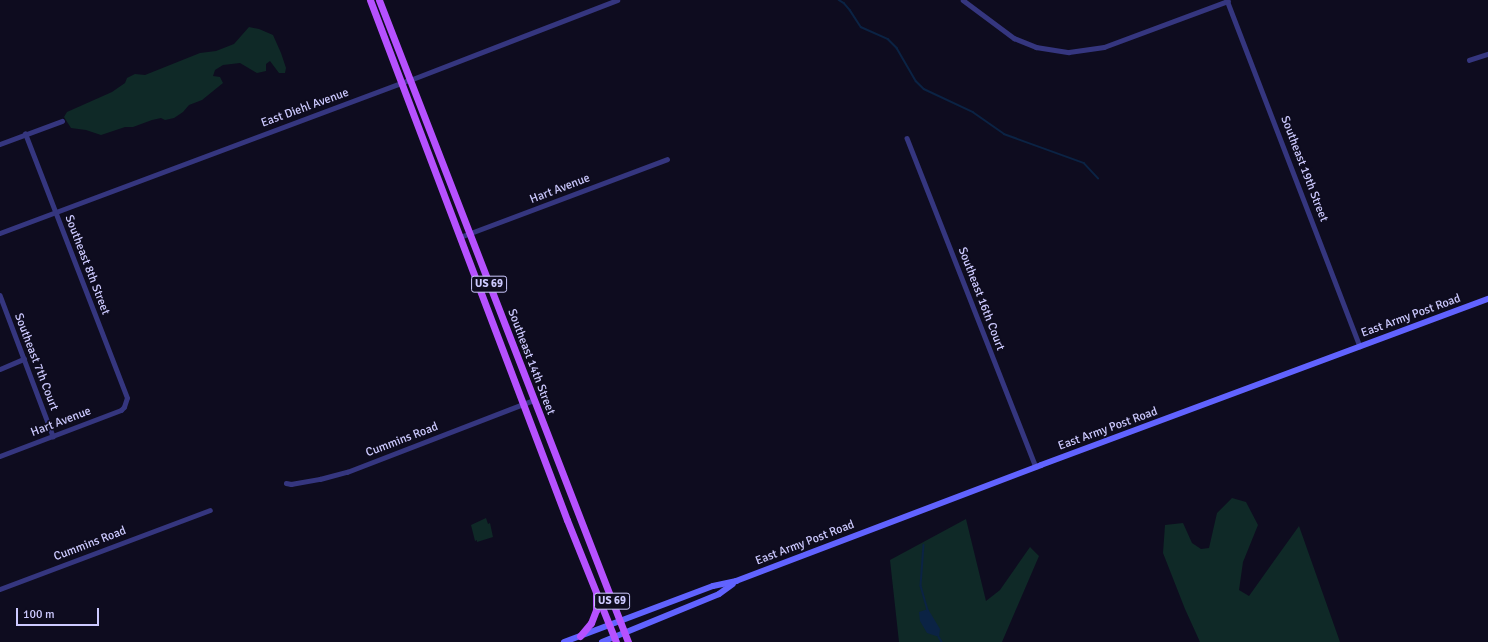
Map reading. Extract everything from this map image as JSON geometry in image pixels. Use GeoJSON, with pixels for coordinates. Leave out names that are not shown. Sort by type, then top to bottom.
{"type":"FeatureCollection","features":[{"type":"Feature","properties":{"kind":"main road","name":"Southeast 14th Street"},"geometry":{"type":"LineString","coordinates":[[370,0],[523,404],[615,640]]}},
{"type":"Feature","properties":{"kind":"main road","name":"Southeast 14th Street"},"geometry":{"type":"LineString","coordinates":[[379,0],[628,642]]}},
{"type":"Feature","properties":{"kind":"main road","name":"East Army Post Road"},"geometry":{"type":"LineString","coordinates":[[564,642],[713,586],[736,582],[1036,467],[1488,299]]}},
{"type":"Feature","properties":{"kind":"main road","name":"East Army Post Road"},"geometry":{"type":"LineString","coordinates":[[602,642],[615,640],[625,634],[718,594],[736,582]]}},
{"type":"Feature","properties":{"kind":"main road"},"geometry":{"type":"LineString","coordinates":[[580,636],[591,623],[596,610],[596,590]]}},
{"type":"Feature","properties":{"kind":"street","name":"East Diehl Avenue"},"geometry":{"type":"LineString","coordinates":[[0,233],[410,80],[617,0]]}},
{"type":"Feature","properties":{"kind":"street"},"geometry":{"type":"LineString","coordinates":[[963,0],[1014,38],[1036,47],[1069,52],[1104,47],[1228,0]]}},
{"type":"Feature","properties":{"kind":"street","name":"Southeast 19th Street"},"geometry":{"type":"LineString","coordinates":[[1228,0],[1337,282],[1360,346]]}},
{"type":"Feature","properties":{"kind":"street"},"geometry":{"type":"LineString","coordinates":[[1469,60],[1488,54]]}},
{"type":"Feature","properties":{"kind":"street"},"geometry":{"type":"LineString","coordinates":[[0,144],[62,121]]}},
{"type":"Feature","properties":{"kind":"street","name":"Southeast 8th Street"},"geometry":{"type":"LineString","coordinates":[[25,134],[125,389],[127,398],[126,403]]}},
{"type":"Feature","properties":{"kind":"street","name":"Southeast 16th Court"},"geometry":{"type":"LineString","coordinates":[[907,138],[1036,467]]}},
{"type":"Feature","properties":{"kind":"street","name":"Hart Avenue"},"geometry":{"type":"LineString","coordinates":[[460,237],[667,159]]}},
{"type":"Feature","properties":{"kind":"street","name":"Southeast 7th Court"},"geometry":{"type":"LineString","coordinates":[[0,295],[53,436]]}},
{"type":"Feature","properties":{"kind":"street"},"geometry":{"type":"LineString","coordinates":[[0,369],[24,359]]}},
{"type":"Feature","properties":{"kind":"street","name":"Cummins Road"},"geometry":{"type":"LineString","coordinates":[[286,482],[291,484],[347,472],[534,400]]}},
{"type":"Feature","properties":{"kind":"street","name":"Hart Avenue"},"geometry":{"type":"LineString","coordinates":[[0,456],[121,410],[126,403]]}},
{"type":"Feature","properties":{"kind":"street","name":"Cummins Road"},"geometry":{"type":"LineString","coordinates":[[0,589],[210,510]]}},
{"type":"Feature","properties":{"kind":"green space"},"geometry":{"type":"Polygon","coordinates":[[[249,27],[259,29],[273,35],[286,68],[285,73],[279,73],[270,61],[266,64],[266,71],[257,73],[240,63],[223,65],[215,70],[213,76],[220,77],[223,83],[202,100],[189,105],[183,112],[174,118],[152,120],[133,127],[125,127],[101,135],[86,130],[71,128],[64,117],[67,112],[112,92],[125,83],[127,78],[135,74],[145,75],[200,53],[216,51],[234,44],[249,27]]]}},
{"type":"Feature","properties":{"kind":"green space"},"geometry":{"type":"Polygon","coordinates":[[[1232,498],[1246,502],[1258,525],[1243,562],[1239,590],[1249,596],[1299,526],[1340,642],[1200,642],[1163,553],[1165,525],[1183,523],[1192,543],[1201,549],[1209,548],[1217,513],[1232,498]]]}},
{"type":"Feature","properties":{"kind":"green space"},"geometry":{"type":"Polygon","coordinates":[[[486,518],[488,524],[490,523],[493,537],[477,542],[477,540],[475,541],[471,525],[486,518]]]}},
{"type":"Feature","properties":{"kind":"green space"},"geometry":{"type":"Polygon","coordinates":[[[966,519],[986,601],[1000,590],[1030,547],[1039,556],[1002,642],[899,642],[890,560],[966,519]]]}},
{"type":"Feature","properties":{"kind":"water"},"geometry":{"type":"Polygon","coordinates":[[[928,609],[940,629],[939,637],[927,633],[920,621],[919,612],[928,609]]]}},
{"type":"Feature","properties":{"kind":"waterway"},"geometry":{"type":"LineString","coordinates":[[839,0],[850,10],[861,27],[888,39],[897,48],[916,81],[924,89],[973,112],[1004,134],[1084,163],[1098,178]]}},
{"type":"Feature","properties":{"kind":"waterway"},"geometry":{"type":"LineString","coordinates":[[924,545],[921,586],[928,611]]}},
{"type":"Feature","properties":{"kind":"waterway"},"geometry":{"type":"LineString","coordinates":[[939,637],[942,642]]}}]}
